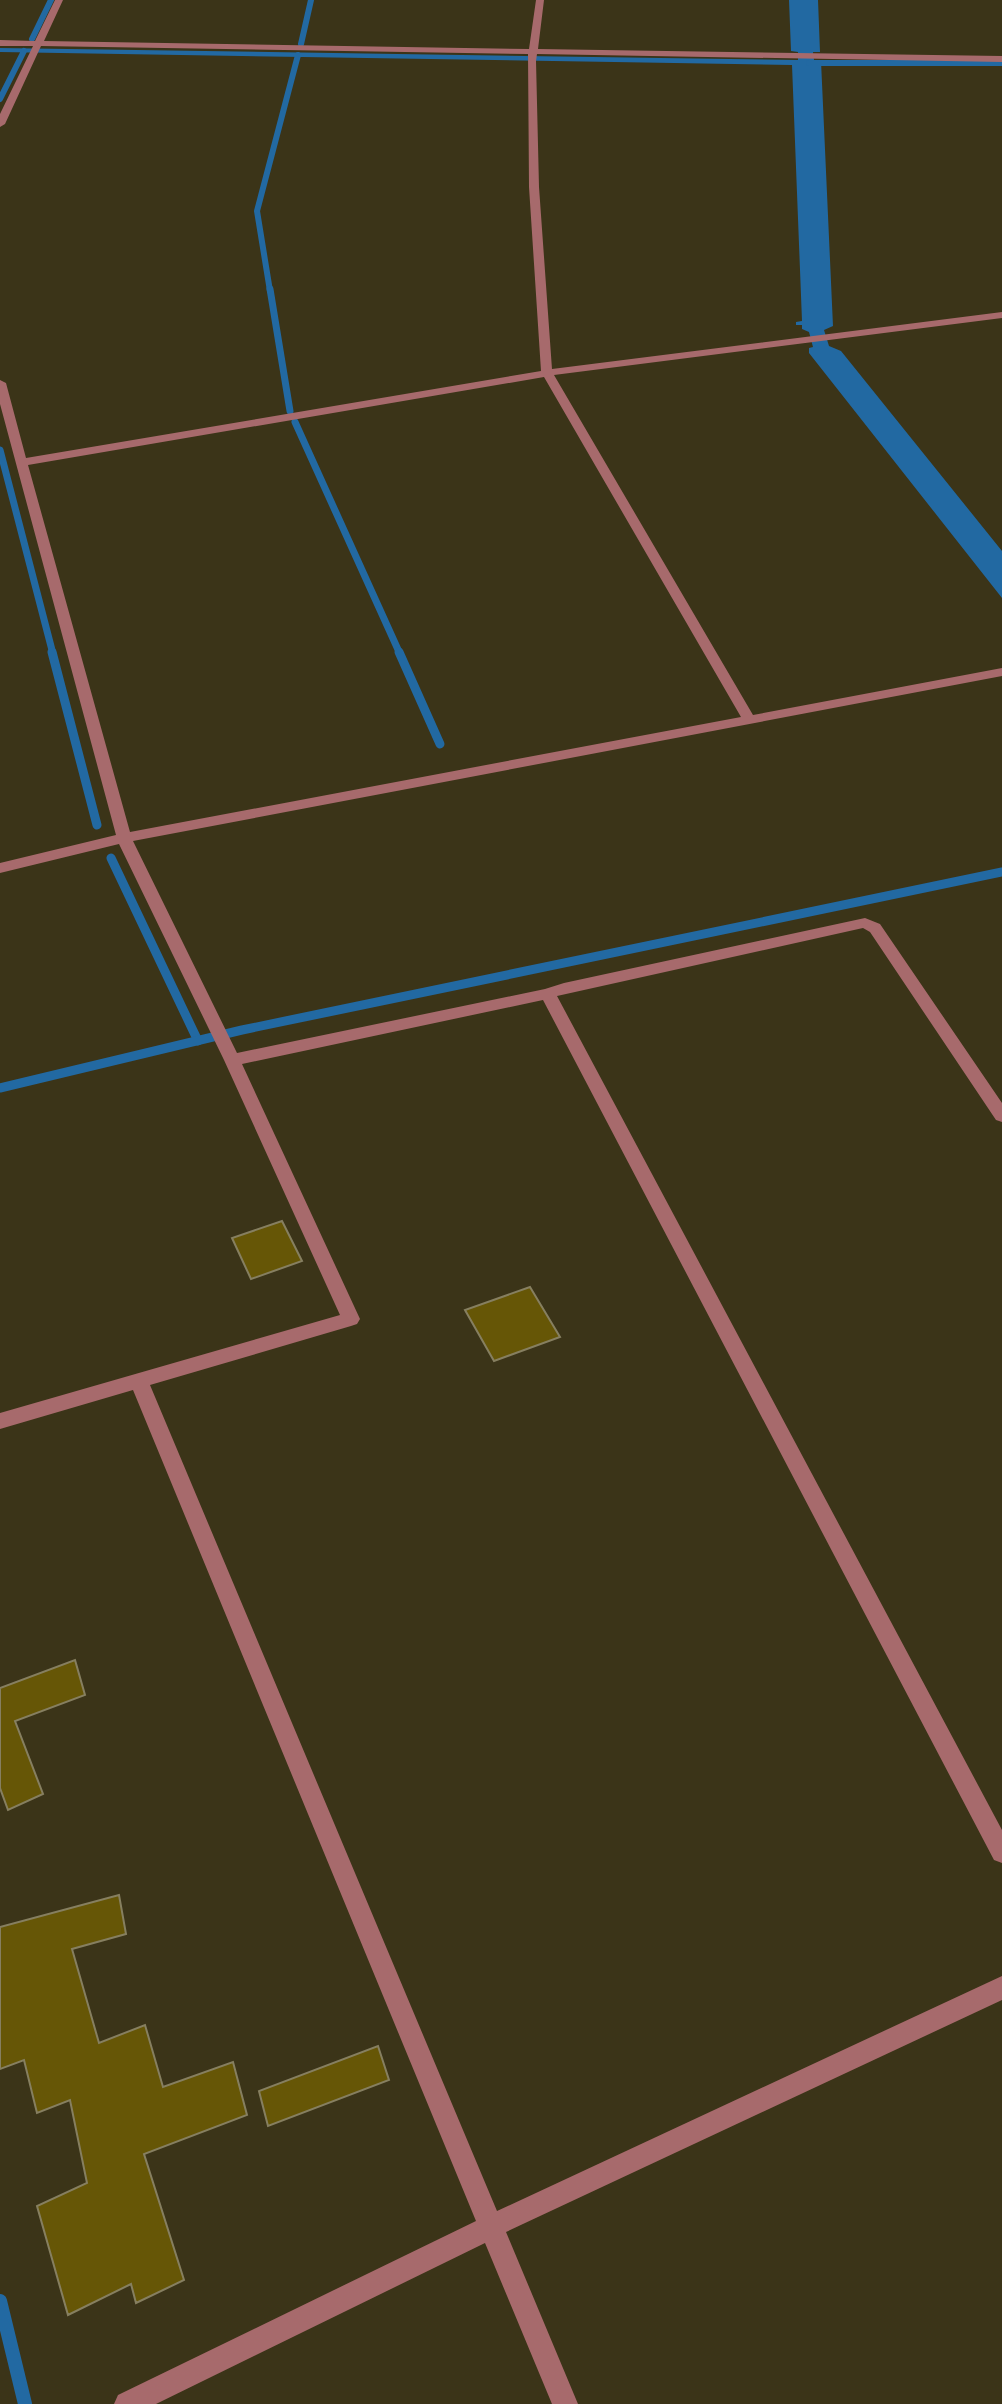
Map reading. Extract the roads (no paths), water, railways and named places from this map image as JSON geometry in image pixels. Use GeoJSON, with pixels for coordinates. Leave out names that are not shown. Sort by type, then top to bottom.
{"type":"FeatureCollection","features":[{"type":"Feature","properties":{"kind":"street"},"geometry":{"type":"LineString","coordinates":[[0,124],[60,0]]}},
{"type":"Feature","properties":{"kind":"street"},"geometry":{"type":"LineString","coordinates":[[541,0],[532,56],[534,187],[547,373],[750,721]]}},
{"type":"Feature","properties":{"kind":"street"},"geometry":{"type":"LineString","coordinates":[[0,43],[36,49],[1002,59]]}},
{"type":"Feature","properties":{"kind":"street"},"geometry":{"type":"LineString","coordinates":[[22,462],[547,373],[1002,315]]}},
{"type":"Feature","properties":{"kind":"street"},"geometry":{"type":"LineString","coordinates":[[0,383],[124,838],[232,1060],[351,1319],[0,1421]]}},
{"type":"Feature","properties":{"kind":"street"},"geometry":{"type":"LineString","coordinates":[[0,868],[124,838],[1002,672]]}},
{"type":"Feature","properties":{"kind":"street"},"geometry":{"type":"LineString","coordinates":[[232,1060],[548,994],[564,988],[865,923],[875,928],[1002,1116]]}},
{"type":"Feature","properties":{"kind":"street"},"geometry":{"type":"LineString","coordinates":[[548,994],[1002,1852]]}},
{"type":"Feature","properties":{"kind":"street"},"geometry":{"type":"LineString","coordinates":[[139,1381],[565,2404]]}},
{"type":"Feature","properties":{"kind":"street"},"geometry":{"type":"LineString","coordinates":[[127,2404],[492,2226],[1002,1988]]}},
{"type":"Feature","properties":{"kind":"water"},"geometry":{"type":"Polygon","coordinates":[[[789,0],[818,0],[820,52],[813,52],[814,60],[821,61],[833,326],[824,330],[829,346],[841,351],[1002,551],[1002,598],[809,353],[809,348],[813,347],[809,332],[802,329],[802,325],[796,325],[796,322],[802,321],[792,65],[0,52],[0,48],[798,60],[798,52],[791,51],[789,0]]]}},
{"type":"Feature","properties":{"kind":"waterway"},"geometry":{"type":"LineString","coordinates":[[32,39],[51,0]]}},
{"type":"Feature","properties":{"kind":"waterway"},"geometry":{"type":"LineString","coordinates":[[301,44],[311,0]]}},
{"type":"Feature","properties":{"kind":"waterway"},"geometry":{"type":"LineString","coordinates":[[0,99],[24,51]]}},
{"type":"Feature","properties":{"kind":"waterway"},"geometry":{"type":"LineString","coordinates":[[270,291],[257,211],[298,55]]}},
{"type":"Feature","properties":{"kind":"waterway"},"geometry":{"type":"LineString","coordinates":[[809,63],[1002,63]]}},
{"type":"Feature","properties":{"kind":"waterway"},"geometry":{"type":"LineString","coordinates":[[270,289],[290,411]]}},
{"type":"Feature","properties":{"kind":"waterway"},"geometry":{"type":"LineString","coordinates":[[295,422],[400,654]]}},
{"type":"Feature","properties":{"kind":"waterway"},"geometry":{"type":"LineString","coordinates":[[0,450],[53,654]]}},
{"type":"Feature","properties":{"kind":"waterway"},"geometry":{"type":"LineString","coordinates":[[52,652],[97,825]]}},
{"type":"Feature","properties":{"kind":"waterway"},"geometry":{"type":"LineString","coordinates":[[399,652],[440,744]]}},
{"type":"Feature","properties":{"kind":"waterway"},"geometry":{"type":"LineString","coordinates":[[111,858],[198,1041]]}},
{"type":"Feature","properties":{"kind":"waterway"},"geometry":{"type":"LineString","coordinates":[[198,1041],[1002,872]]}},
{"type":"Feature","properties":{"kind":"waterway"},"geometry":{"type":"LineString","coordinates":[[0,1088],[198,1041]]}},
{"type":"Feature","properties":{"kind":"waterway"},"geometry":{"type":"LineString","coordinates":[[0,2301],[25,2404]]}}]}
